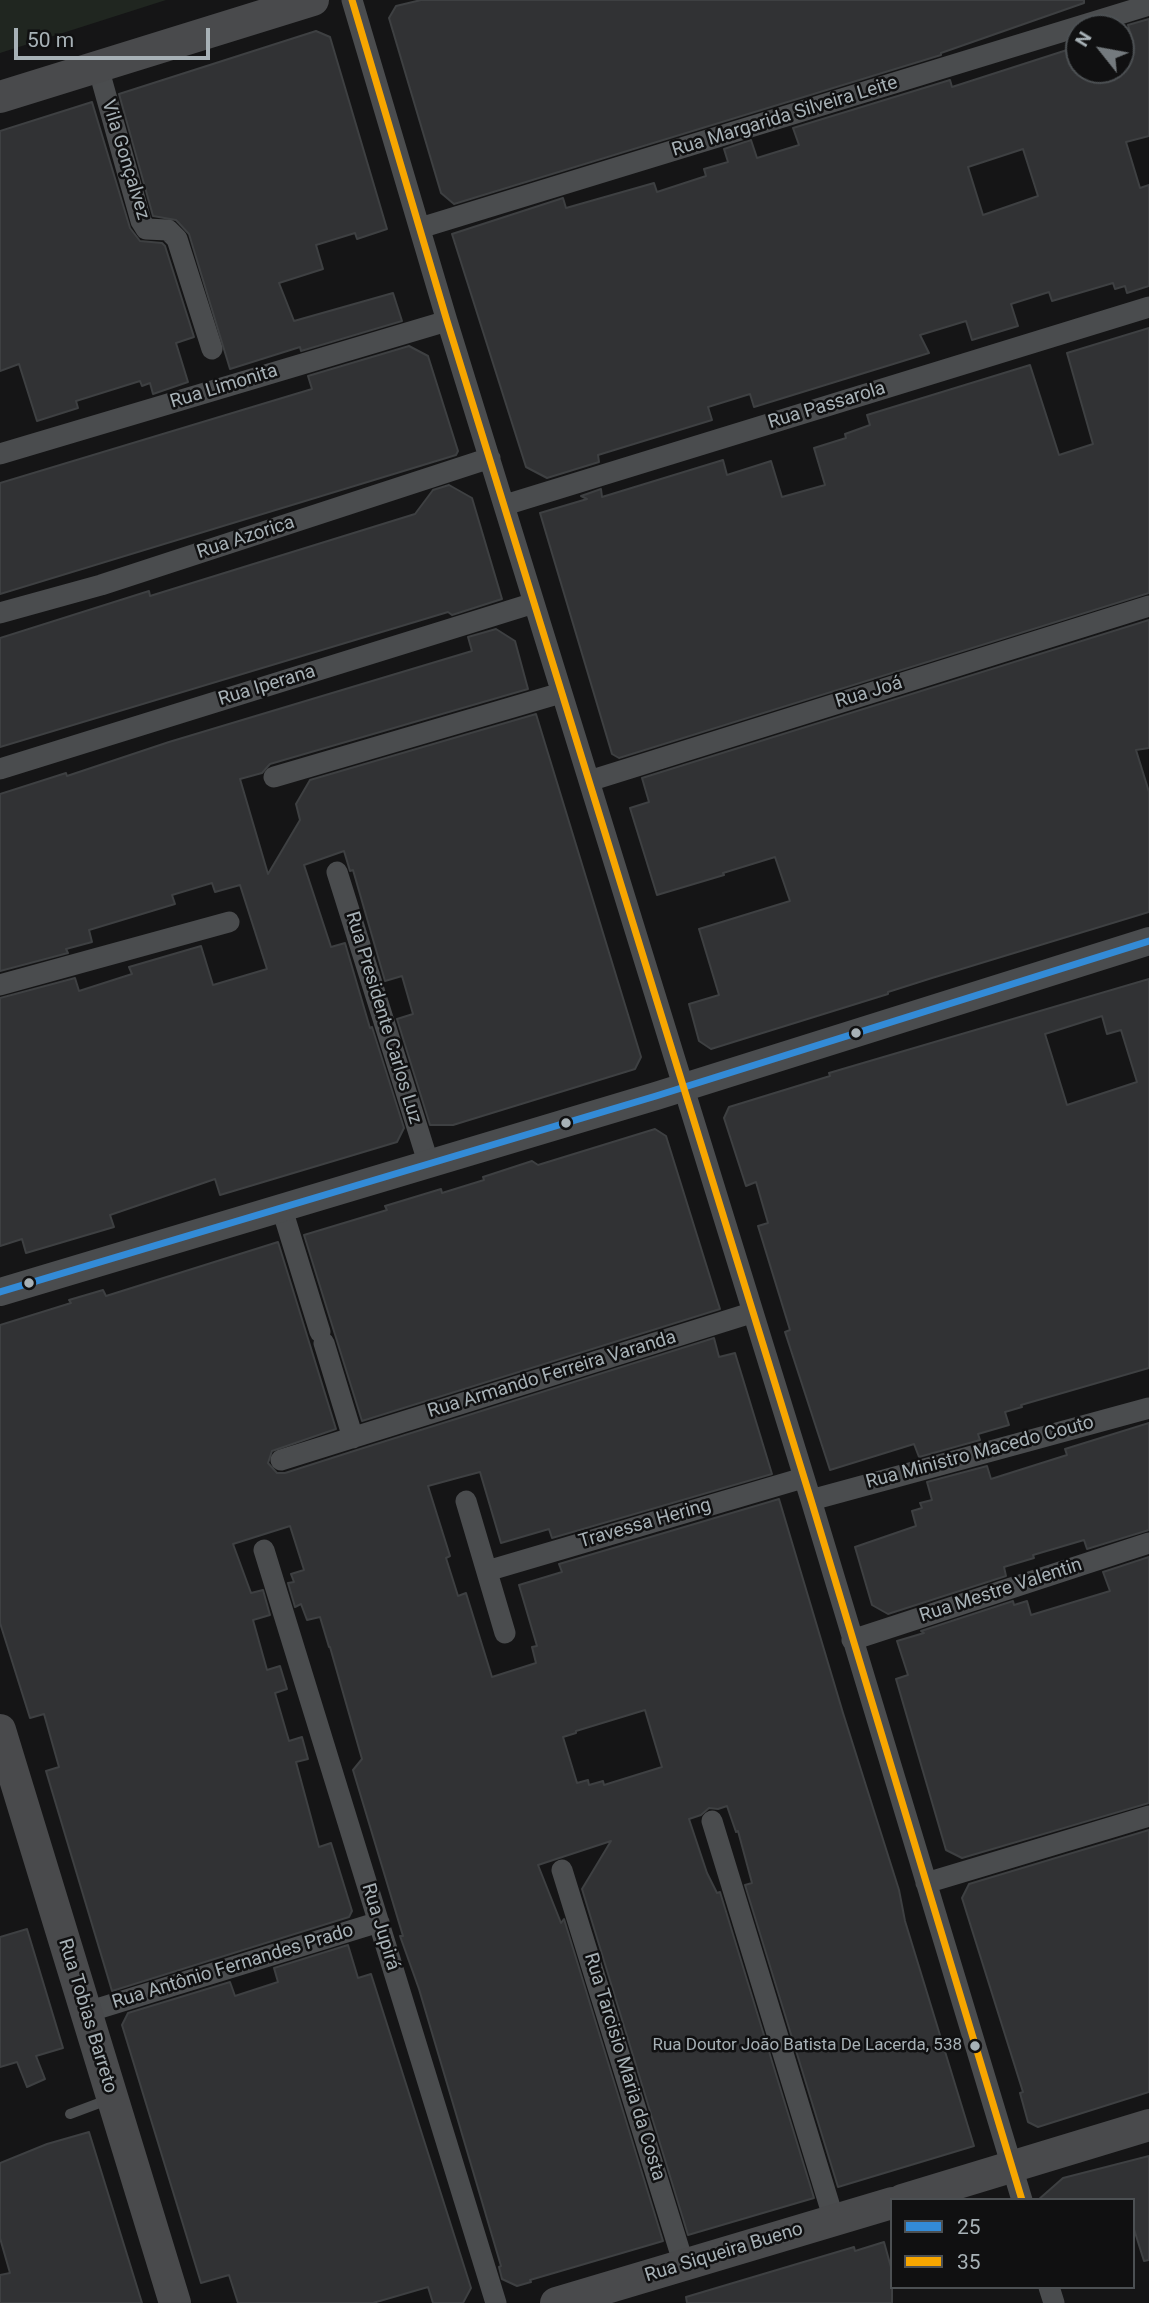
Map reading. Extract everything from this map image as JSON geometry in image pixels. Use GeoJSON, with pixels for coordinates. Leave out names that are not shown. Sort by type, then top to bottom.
{"type":"FeatureCollection","features":[{"type":"Feature","properties":{"kind":"main road"},"geometry":{"type":"LineString","coordinates":[[0,97],[313,0]]}},
{"type":"Feature","properties":{"kind":"main road","name":"Rua Tobias Barreto"},"geometry":{"type":"LineString","coordinates":[[2,1747],[87,2012],[175,2303]]}},
{"type":"Feature","properties":{"kind":"main road"},"geometry":{"type":"LineString","coordinates":[[908,2198],[1149,2125]]}},
{"type":"Feature","properties":{"kind":"main road","name":"Rua Siqueira Bueno"},"geometry":{"type":"LineString","coordinates":[[556,2303],[890,2204]]}},
{"type":"Feature","properties":{"kind":"street"},"geometry":{"type":"LineString","coordinates":[[352,0],[447,321],[751,1313],[811,1500],[1021,2198]]}},
{"type":"Feature","properties":{"kind":"street","name":"Rua Margarida Silveira Leite"},"geometry":{"type":"LineString","coordinates":[[421,228],[1149,5]]}},
{"type":"Feature","properties":{"kind":"street","name":"Vila Gonçalvez"},"geometry":{"type":"LineString","coordinates":[[98,67],[141,221],[146,229],[168,230],[177,239],[212,349]]}},
{"type":"Feature","properties":{"kind":"street","name":"Rua Passarola"},"geometry":{"type":"LineString","coordinates":[[505,505],[1149,307]]}},
{"type":"Feature","properties":{"kind":"street","name":"Rua Limonita"},"geometry":{"type":"LineString","coordinates":[[0,454],[447,321]]}},
{"type":"Feature","properties":{"kind":"street","name":"Rua Azorica"},"geometry":{"type":"LineString","coordinates":[[0,613],[101,584],[490,458]]}},
{"type":"Feature","properties":{"kind":"street","name":"Rua Iperana"},"geometry":{"type":"LineString","coordinates":[[0,769],[534,603]]}},
{"type":"Feature","properties":{"kind":"street","name":"Rua Joá"},"geometry":{"type":"LineString","coordinates":[[589,781],[1149,606]]}},
{"type":"Feature","properties":{"kind":"street"},"geometry":{"type":"LineString","coordinates":[[274,777],[561,693]]}},
{"type":"Feature","properties":{"kind":"street","name":"Rua Presidente Carlos Luz"},"geometry":{"type":"LineString","coordinates":[[337,872],[429,1165]]}},
{"type":"Feature","properties":{"kind":"street"},"geometry":{"type":"LineString","coordinates":[[0,985],[229,922]]}},
{"type":"Feature","properties":{"kind":"street"},"geometry":{"type":"LineString","coordinates":[[0,1292],[429,1165],[1149,941]]}},
{"type":"Feature","properties":{"kind":"street"},"geometry":{"type":"LineString","coordinates":[[282,1209],[353,1438]]}},
{"type":"Feature","properties":{"kind":"street","name":"Rua Armando Ferreira Varanda"},"geometry":{"type":"LineString","coordinates":[[281,1460],[751,1313]]}},
{"type":"Feature","properties":{"kind":"street","name":"Rua Ministro Macedo Couto"},"geometry":{"type":"LineString","coordinates":[[811,1500],[1149,1408]]}},
{"type":"Feature","properties":{"kind":"street","name":"Travessa Hering"},"geometry":{"type":"LineString","coordinates":[[487,1571],[803,1478]]}},
{"type":"Feature","properties":{"kind":"street"},"geometry":{"type":"LineString","coordinates":[[466,1502],[505,1633]]}},
{"type":"Feature","properties":{"kind":"street","name":"Rua Mestre Valentin"},"geometry":{"type":"LineString","coordinates":[[852,1640],[1149,1543]]}},
{"type":"Feature","properties":{"kind":"street","name":"Rua Jupirá"},"geometry":{"type":"LineString","coordinates":[[264,1550],[496,2303]]}},
{"type":"Feature","properties":{"kind":"street"},"geometry":{"type":"LineString","coordinates":[[926,1883],[1149,1816]]}},
{"type":"Feature","properties":{"kind":"street"},"geometry":{"type":"LineString","coordinates":[[712,1821],[834,2220]]}},
{"type":"Feature","properties":{"kind":"street","name":"Rua Tarcisio Maria da Costa"},"geometry":{"type":"LineString","coordinates":[[562,1870],[684,2265]]}},
{"type":"Feature","properties":{"kind":"street","name":"Rua Antônio Fernandes Prado"},"geometry":{"type":"LineString","coordinates":[[87,2012],[379,1922]]}},
{"type":"Feature","properties":{"kind":"lane"},"geometry":{"type":"LineString","coordinates":[[71,2114],[112,2098]]}},
{"type":"Feature","properties":{"kind":"shaded area"},"geometry":{"type":"Polygon","coordinates":[[[0,0],[166,0],[0,53],[0,0]]]}},
{"type":"Feature","properties":{"kind":"building"},"geometry":{"type":"Polygon","coordinates":[[[421,0],[1084,0],[1084,3],[941,55],[454,204],[441,193],[389,18],[396,6],[421,0]]]}},
{"type":"Feature","properties":{"kind":"building"},"geometry":{"type":"Polygon","coordinates":[[[1149,19],[1149,136],[1126,142],[1140,188],[1149,185],[1149,286],[1127,293],[1125,286],[1115,289],[1113,283],[1052,301],[1049,292],[1011,304],[1018,326],[972,340],[966,321],[920,335],[929,353],[754,407],[750,394],[708,407],[712,420],[598,455],[599,462],[547,478],[526,467],[452,234],[563,198],[566,208],[654,183],[657,192],[706,176],[704,169],[728,162],[724,149],[751,140],[757,158],[799,145],[793,128],[950,80],[952,87],[1065,51],[1065,84],[1135,84],[1135,23],[1149,19]],[[1023,149],[968,167],[983,215],[1038,196],[1023,149]]]}},
{"type":"Feature","properties":{"kind":"building"},"geometry":{"type":"Polygon","coordinates":[[[316,31],[330,37],[387,229],[357,239],[355,233],[316,245],[323,269],[279,283],[294,321],[393,293],[402,321],[301,351],[300,347],[230,369],[189,234],[176,220],[153,216],[119,94],[316,31]]]}},
{"type":"Feature","properties":{"kind":"building"},"geometry":{"type":"Polygon","coordinates":[[[92,102],[130,228],[140,241],[162,243],[165,246],[194,337],[176,343],[188,382],[153,394],[150,383],[142,386],[140,381],[76,401],[78,408],[37,421],[19,364],[0,371],[0,131],[92,102]]]}},
{"type":"Feature","properties":{"kind":"building"},"geometry":{"type":"Polygon","coordinates":[[[1149,328],[1149,593],[619,758],[612,754],[540,513],[587,499],[581,496],[601,489],[602,497],[723,460],[727,475],[771,461],[782,497],[825,485],[814,448],[846,438],[845,434],[870,425],[867,415],[1030,365],[1059,455],[1093,444],[1067,353],[1149,328]]]}},
{"type":"Feature","properties":{"kind":"building"},"geometry":{"type":"Polygon","coordinates":[[[409,346],[428,356],[458,451],[456,455],[0,594],[0,483],[312,389],[308,376],[409,346]]]}},
{"type":"Feature","properties":{"kind":"building"},"geometry":{"type":"Polygon","coordinates":[[[449,485],[472,498],[502,599],[452,615],[448,612],[0,747],[0,638],[149,591],[150,596],[415,514],[433,490],[449,485]]]}},
{"type":"Feature","properties":{"kind":"building"},"geometry":{"type":"Polygon","coordinates":[[[1149,620],[1149,748],[1136,750],[1149,792],[1149,912],[711,1049],[699,1041],[689,1004],[719,995],[699,929],[790,901],[775,857],[657,895],[630,808],[649,802],[642,778],[1149,620]]]}},
{"type":"Feature","properties":{"kind":"building"},"geometry":{"type":"Polygon","coordinates":[[[496,629],[515,641],[528,689],[270,764],[262,773],[240,779],[268,874],[300,820],[296,804],[310,780],[536,714],[641,1057],[635,1069],[453,1125],[430,1125],[397,1019],[413,1014],[402,976],[385,981],[353,870],[350,871],[344,851],[304,865],[331,947],[345,943],[404,1128],[397,1142],[220,1195],[215,1179],[110,1215],[114,1227],[26,1253],[22,1239],[0,1246],[0,998],[75,978],[79,991],[132,974],[129,967],[201,946],[213,985],[267,969],[240,885],[215,892],[212,883],[172,895],[175,904],[89,930],[92,942],[66,949],[68,953],[0,971],[0,794],[66,773],[67,776],[169,742],[472,651],[468,637],[496,629]]]}},
{"type":"Feature","properties":{"kind":"building"},"geometry":{"type":"Polygon","coordinates":[[[1149,979],[1149,1368],[1021,1405],[1022,1407],[1005,1412],[1009,1425],[978,1434],[980,1440],[919,1457],[914,1444],[830,1470],[785,1332],[790,1330],[758,1226],[768,1223],[756,1182],[746,1186],[724,1118],[729,1107],[830,1076],[829,1073],[1149,979]],[[1102,1016],[1045,1034],[1067,1105],[1137,1082],[1121,1030],[1107,1034],[1102,1016]]]}},
{"type":"Feature","properties":{"kind":"building"},"geometry":{"type":"Polygon","coordinates":[[[655,1129],[666,1136],[720,1309],[362,1421],[304,1235],[387,1210],[385,1206],[441,1189],[442,1193],[484,1180],[483,1177],[532,1161],[538,1165],[655,1129]]]}},
{"type":"Feature","properties":{"kind":"building"},"geometry":{"type":"Polygon","coordinates":[[[278,1242],[336,1429],[272,1451],[268,1463],[277,1473],[285,1473],[714,1338],[719,1357],[735,1353],[772,1474],[552,1538],[549,1529],[501,1543],[480,1472],[428,1486],[450,1556],[446,1558],[458,1596],[466,1593],[492,1677],[536,1663],[532,1647],[537,1646],[519,1585],[562,1572],[559,1564],[779,1499],[974,2146],[838,2187],[745,1885],[752,1883],[738,1831],[736,1832],[727,1806],[709,1808],[701,1815],[689,1819],[707,1873],[717,1893],[720,1892],[814,2198],[688,2235],[582,1889],[611,1841],[538,1865],[561,1923],[564,1919],[663,2241],[517,2286],[502,2279],[501,2266],[419,1989],[400,1936],[403,1936],[353,1770],[362,1759],[330,1647],[320,1617],[307,1620],[301,1604],[295,1607],[288,1583],[294,1582],[291,1574],[304,1570],[290,1526],[233,1544],[251,1593],[263,1590],[270,1615],[253,1620],[267,1670],[280,1666],[287,1689],[275,1693],[289,1741],[302,1737],[308,1759],[296,1762],[319,1847],[331,1843],[352,1911],[349,1917],[112,1991],[46,1771],[59,1767],[44,1714],[30,1718],[0,1623],[0,1325],[103,1290],[106,1296],[278,1242]],[[645,1710],[563,1737],[577,1783],[588,1780],[589,1785],[603,1781],[604,1785],[662,1767],[645,1710]]]}},
{"type":"Feature","properties":{"kind":"building"},"geometry":{"type":"Polygon","coordinates":[[[1149,1423],[1149,1530],[1087,1549],[1084,1540],[1033,1555],[1034,1558],[1004,1567],[1006,1576],[888,1614],[872,1605],[855,1547],[916,1526],[912,1511],[922,1508],[920,1503],[932,1500],[927,1482],[987,1466],[991,1479],[1067,1455],[1065,1449],[1149,1423]]]}},
{"type":"Feature","properties":{"kind":"building"},"geometry":{"type":"Polygon","coordinates":[[[1149,1557],[1149,1803],[962,1858],[946,1850],[896,1679],[908,1675],[897,1641],[1013,1601],[1014,1605],[1027,1601],[1031,1615],[1110,1591],[1103,1572],[1149,1557]]]}},
{"type":"Feature","properties":{"kind":"building"},"geometry":{"type":"Polygon","coordinates":[[[1149,1830],[1149,2092],[1038,2127],[1028,2122],[1020,2093],[1023,2092],[962,1898],[969,1884],[1149,1830]]]}},
{"type":"Feature","properties":{"kind":"building"},"geometry":{"type":"Polygon","coordinates":[[[27,1929],[63,2048],[36,2056],[45,2079],[27,2087],[17,2062],[0,2067],[0,1937],[27,1929]]]}},
{"type":"Feature","properties":{"kind":"building"},"geometry":{"type":"Polygon","coordinates":[[[348,1945],[358,1978],[371,1974],[471,2288],[463,2303],[433,2303],[428,2287],[373,2303],[238,2303],[229,2275],[201,2283],[122,2025],[128,2013],[230,1982],[235,1996],[278,1982],[274,1968],[348,1945]]]}},
{"type":"Feature","properties":{"kind":"building"},"geometry":{"type":"Polygon","coordinates":[[[89,2132],[142,2303],[0,2303],[0,2275],[10,2273],[0,2238],[0,2163],[47,2144],[89,2132]]]}},
{"type":"Feature","properties":{"kind":"building"},"geometry":{"type":"Polygon","coordinates":[[[1149,2156],[1149,2260],[1144,2261],[1135,2232],[1135,2198],[1040,2198],[1063,2178],[1149,2156]]]}},
{"type":"Feature","properties":{"kind":"building"},"geometry":{"type":"Polygon","coordinates":[[[884,2242],[890,2264],[892,2303],[687,2303],[686,2297],[854,2247],[855,2251],[884,2242]]]}},
{"type":"Feature","properties":{"kind":"transit line","name":"35"},"geometry":{"type":"LineString","coordinates":[[352,0],[447,321],[811,1500],[1021,2198]]}},
{"type":"Feature","properties":{"kind":"transit line","name":"25"},"geometry":{"type":"LineString","coordinates":[[0,1292],[656,1096],[1149,941]]}},
{"type":"Feature","properties":{"kind":"place","name":"Rua Doutor João Batista De Lacerda, 538"},"geometry":{"type":"Point","coordinates":[975,2046]}}]}
